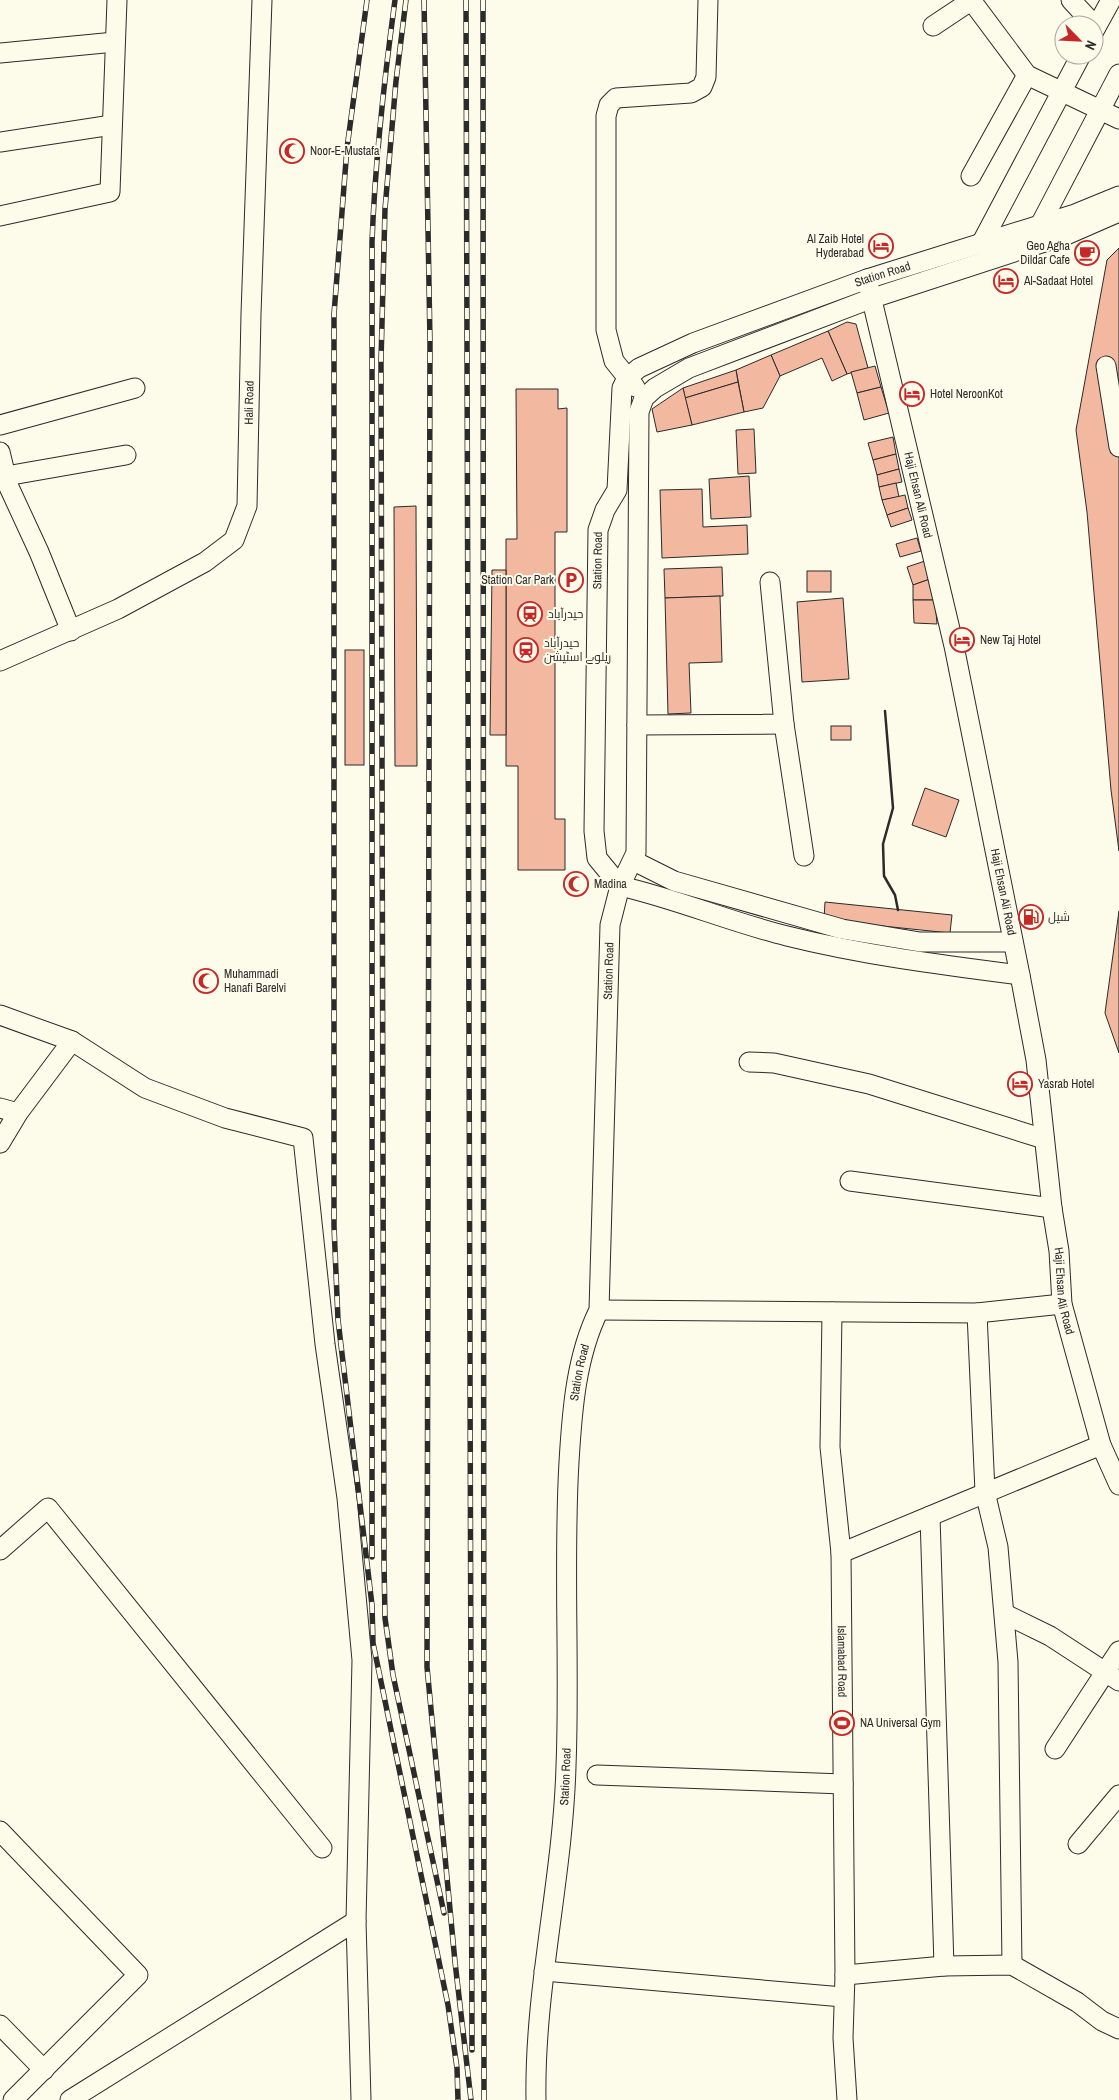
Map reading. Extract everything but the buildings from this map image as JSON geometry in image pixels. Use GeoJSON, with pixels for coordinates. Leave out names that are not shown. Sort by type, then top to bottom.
{"type":"FeatureCollection","features":[{"type":"Feature","properties":{"kind":"street"},"geometry":{"type":"LineString","coordinates":[[0,216],[110,192],[117,0]]}},
{"type":"Feature","properties":{"kind":"street","name":"Hali Road"},"geometry":{"type":"LineString","coordinates":[[0,660],[71,631],[205,562],[234,540],[248,506],[251,304],[262,0]]}},
{"type":"Feature","properties":{"kind":"street"},"geometry":{"type":"LineString","coordinates":[[708,0],[706,77],[702,87],[691,93],[616,98],[609,104],[606,116],[606,330],[614,361],[644,398],[638,412],[636,853],[634,861],[620,886],[662,895],[706,912],[788,936],[913,961],[1020,975]]}},
{"type":"Feature","properties":{"kind":"street"},"geometry":{"type":"LineString","coordinates":[[933,26],[972,0],[1027,75],[1119,119]]}},
{"type":"Feature","properties":{"kind":"street"},"geometry":{"type":"LineString","coordinates":[[1072,0],[1084,15]]}},
{"type":"Feature","properties":{"kind":"street"},"geometry":{"type":"LineString","coordinates":[[1103,15],[1111,0]]}},
{"type":"Feature","properties":{"kind":"street"},"geometry":{"type":"LineString","coordinates":[[0,53],[115,42]]}},
{"type":"Feature","properties":{"kind":"street"},"geometry":{"type":"LineString","coordinates":[[981,244],[1077,65]]}},
{"type":"Feature","properties":{"kind":"street"},"geometry":{"type":"LineString","coordinates":[[1040,225],[1119,74]]}},
{"type":"Feature","properties":{"kind":"street"},"geometry":{"type":"LineString","coordinates":[[971,176],[1027,75]]}},
{"type":"Feature","properties":{"kind":"street"},"geometry":{"type":"LineString","coordinates":[[0,142],[112,125]]}},
{"type":"Feature","properties":{"kind":"street","name":"Station Road"},"geometry":{"type":"LineString","coordinates":[[536,2100],[544,1971],[559,1854],[566,1766],[566,1503],[572,1416],[587,1334],[599,1310],[610,925],[620,886],[596,858],[594,831],[598,530],[605,510],[617,490],[622,388],[627,378],[639,368],[662,356],[867,279],[1040,225],[1119,196]]}},
{"type":"Feature","properties":{"kind":"street","name":"Station Road"},"geometry":{"type":"LineString","coordinates":[[644,398],[663,382],[689,368],[870,299],[1066,235],[1119,212]]}},
{"type":"Feature","properties":{"kind":"street","name":"Haji Ehsan Ali Road"},"geometry":{"type":"LineString","coordinates":[[867,279],[870,299],[954,646],[1020,975],[1036,1060],[1052,1208],[1060,1251],[1062,1304],[1101,1445],[1119,1485]]}},
{"type":"Feature","properties":{"kind":"street"},"geometry":{"type":"LineString","coordinates":[[1106,366],[1119,447]]}},
{"type":"Feature","properties":{"kind":"street"},"geometry":{"type":"LineString","coordinates":[[0,425],[135,388]]}},
{"type":"Feature","properties":{"kind":"street"},"geometry":{"type":"LineString","coordinates":[[0,452],[6,476],[71,631]]}},
{"type":"Feature","properties":{"kind":"street"},"geometry":{"type":"LineString","coordinates":[[6,476],[126,455]]}},
{"type":"Feature","properties":{"kind":"street"},"geometry":{"type":"LineString","coordinates":[[770,582],[784,724],[804,856]]}},
{"type":"Feature","properties":{"kind":"street"},"geometry":{"type":"LineString","coordinates":[[637,725],[784,724]]}},
{"type":"Feature","properties":{"kind":"street"},"geometry":{"type":"LineString","coordinates":[[634,861],[674,881],[842,929],[920,942],[1013,942]]}},
{"type":"Feature","properties":{"kind":"street"},"geometry":{"type":"LineString","coordinates":[[0,1015],[72,1041],[145,1088],[225,1118],[303,1138],[325,1344],[347,1498],[362,1660],[356,1921],[361,2100]]}},
{"type":"Feature","properties":{"kind":"street"},"geometry":{"type":"LineString","coordinates":[[0,1143],[9,1110],[72,1041]]}},
{"type":"Feature","properties":{"kind":"street"},"geometry":{"type":"LineString","coordinates":[[749,1062],[774,1063],[869,1084],[1044,1139]]}},
{"type":"Feature","properties":{"kind":"street"},"geometry":{"type":"LineString","coordinates":[[850,1181],[1052,1208]]}},
{"type":"Feature","properties":{"kind":"street"},"geometry":{"type":"LineString","coordinates":[[599,1310],[976,1313],[1062,1304]]}},
{"type":"Feature","properties":{"kind":"street","name":"Islamabad Road"},"geometry":{"type":"LineString","coordinates":[[832,1312],[830,1447],[840,1553],[845,1975],[843,1997],[847,2100]]}},
{"type":"Feature","properties":{"kind":"street"},"geometry":{"type":"LineString","coordinates":[[976,1313],[985,1492],[998,1548],[1005,1614],[1011,1798],[1012,1965]]}},
{"type":"Feature","properties":{"kind":"street"},"geometry":{"type":"LineString","coordinates":[[840,1553],[1101,1445]]}},
{"type":"Feature","properties":{"kind":"street"},"geometry":{"type":"LineString","coordinates":[[0,1550],[48,1508],[322,1848]]}},
{"type":"Feature","properties":{"kind":"street"},"geometry":{"type":"LineString","coordinates":[[930,1516],[944,1966]]}},
{"type":"Feature","properties":{"kind":"street"},"geometry":{"type":"LineString","coordinates":[[1005,1614],[1050,1636],[1112,1677]]}},
{"type":"Feature","properties":{"kind":"street"},"geometry":{"type":"LineString","coordinates":[[1055,1748],[1112,1677],[1119,1651]]}},
{"type":"Feature","properties":{"kind":"street"},"geometry":{"type":"LineString","coordinates":[[597,1775],[843,1784]]}},
{"type":"Feature","properties":{"kind":"street"},"geometry":{"type":"LineString","coordinates":[[1078,1844],[1119,1794]]}},
{"type":"Feature","properties":{"kind":"street"},"geometry":{"type":"LineString","coordinates":[[0,1832],[138,1975],[13,2100]]}},
{"type":"Feature","properties":{"kind":"street"},"geometry":{"type":"LineString","coordinates":[[70,2100],[356,1921]]}},
{"type":"Feature","properties":{"kind":"street"},"geometry":{"type":"LineString","coordinates":[[845,1975],[944,1966],[1012,1965],[1077,2002],[1102,2021],[1119,2029]]}},
{"type":"Feature","properties":{"kind":"street"},"geometry":{"type":"LineString","coordinates":[[544,1971],[843,1997]]}},
{"type":"Feature","properties":{"kind":"street"},"geometry":{"type":"LineString","coordinates":[[0,2026],[44,2070]]}},
{"type":"Feature","properties":{"kind":"railway"},"geometry":{"type":"LineString","coordinates":[[367,0],[347,148],[334,314],[334,1226],[338,1320],[372,1605],[373,1643],[448,2005],[457,2068],[458,2100]]}},
{"type":"Feature","properties":{"kind":"railway"},"geometry":{"type":"LineString","coordinates":[[372,1557],[372,242],[380,121],[395,0]]}},
{"type":"Feature","properties":{"kind":"railway"},"geometry":{"type":"LineString","coordinates":[[406,0],[396,81],[385,209],[381,361],[385,1618],[393,1675],[444,1913]]}},
{"type":"Feature","properties":{"kind":"railway"},"geometry":{"type":"LineString","coordinates":[[424,0],[430,342],[427,1667],[455,1962],[471,2100]]}},
{"type":"Feature","properties":{"kind":"railway"},"geometry":{"type":"LineString","coordinates":[[466,0],[472,2050]]}},
{"type":"Feature","properties":{"kind":"railway"},"geometry":{"type":"LineString","coordinates":[[483,0],[484,2100]]}},
{"type":"Feature","properties":{"kind":"wall"},"geometry":{"type":"LineString","coordinates":[[885,711],[893,808],[883,844],[884,876],[895,895],[898,910]]}},
{"type":"Feature","properties":{"kind":"place","name":"Noor-E-Mustafa"},"geometry":{"type":"Point","coordinates":[292,151]}},
{"type":"Feature","properties":{"kind":"place","name":"Al Zaib Hotel Hyderabad"},"geometry":{"type":"Point","coordinates":[881,246]}},
{"type":"Feature","properties":{"kind":"place","name":"Geo Agha Dildar Cafe"},"geometry":{"type":"Point","coordinates":[1087,253]}},
{"type":"Feature","properties":{"kind":"place","name":"Al-Sadaat Hotel"},"geometry":{"type":"Point","coordinates":[1006,281]}},
{"type":"Feature","properties":{"kind":"place","name":"Hotel NeroonKot"},"geometry":{"type":"Point","coordinates":[912,394]}},
{"type":"Feature","properties":{"kind":"place","name":"Station Car Park"},"geometry":{"type":"Point","coordinates":[571,580]}},
{"type":"Feature","properties":{"kind":"place","name":"حیدرآباد"},"geometry":{"type":"Point","coordinates":[530,614]}},
{"type":"Feature","properties":{"kind":"place","name":"New Taj Hotel"},"geometry":{"type":"Point","coordinates":[962,640]}},
{"type":"Feature","properties":{"kind":"place","name":"حیدرآباد ریلوے اسٹیشن"},"geometry":{"type":"Point","coordinates":[526,650]}},
{"type":"Feature","properties":{"kind":"place","name":"Madina"},"geometry":{"type":"Point","coordinates":[576,884]}},
{"type":"Feature","properties":{"kind":"place","name":"شیل"},"geometry":{"type":"Point","coordinates":[1031,917]}},
{"type":"Feature","properties":{"kind":"place","name":"Muhammadi Hanafi Barelvi"},"geometry":{"type":"Point","coordinates":[206,981]}},
{"type":"Feature","properties":{"kind":"place","name":"Yasrab Hotel"},"geometry":{"type":"Point","coordinates":[1020,1084]}},
{"type":"Feature","properties":{"kind":"place","name":"NA Universal Gym"},"geometry":{"type":"Point","coordinates":[842,1723]}}]}
